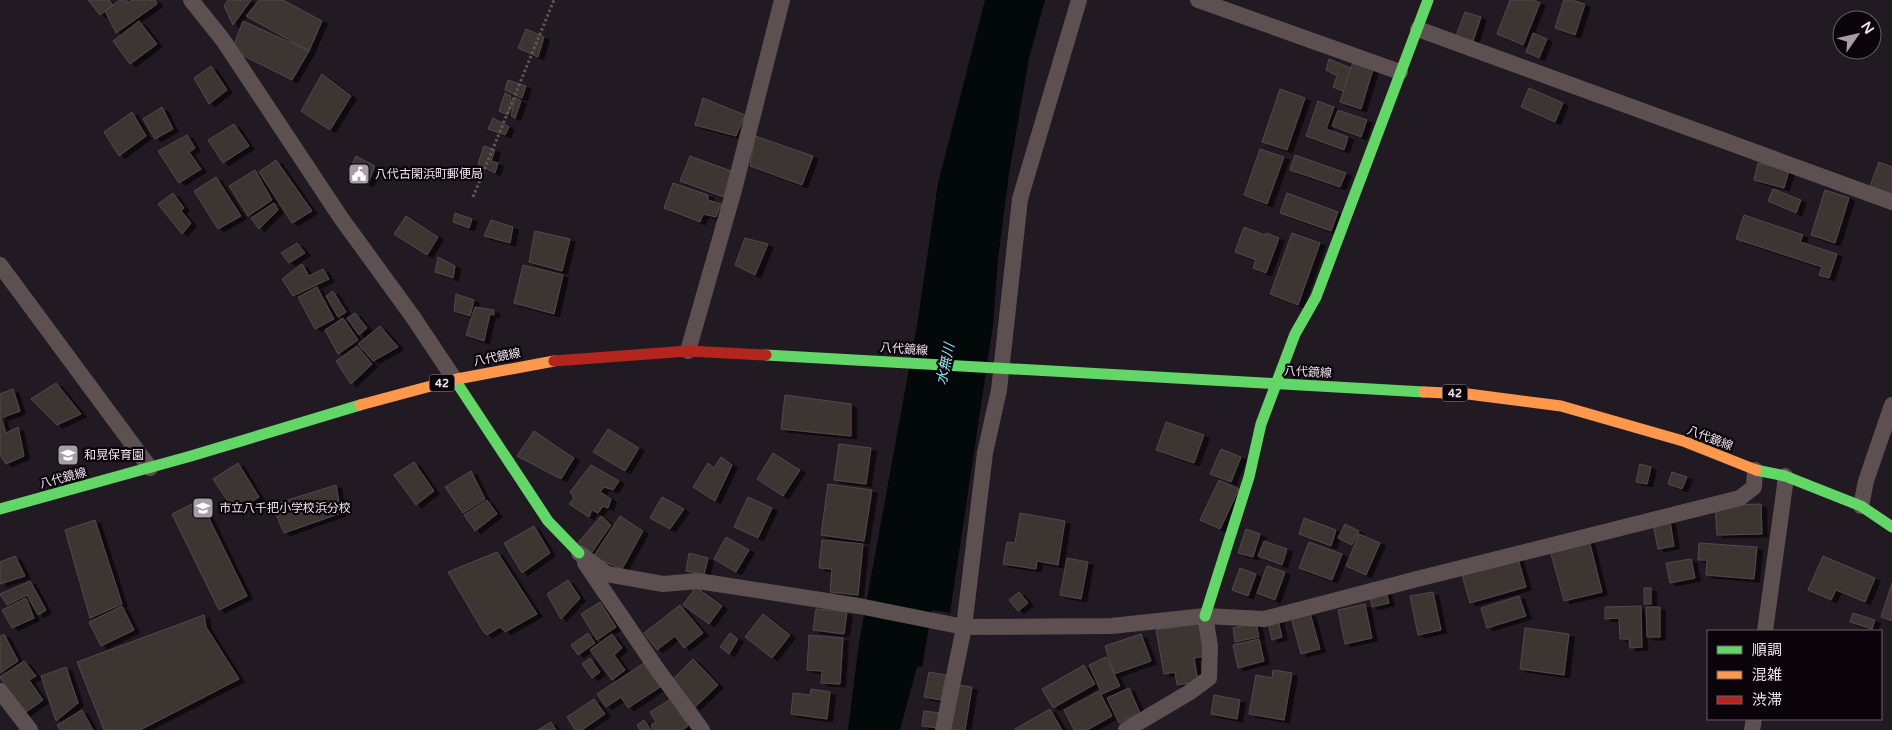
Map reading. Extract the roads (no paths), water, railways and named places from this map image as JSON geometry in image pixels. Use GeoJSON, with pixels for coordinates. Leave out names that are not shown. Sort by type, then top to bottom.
{"type":"FeatureCollection","features":[{"type":"Feature","properties":{"kind":"main road"},"geometry":{"type":"LineString","coordinates":[[1205,616],[1249,477],[1261,424],[1278,384],[1295,334],[1316,297],[1428,0]]}},
{"type":"Feature","properties":{"kind":"main road","name":"八代鏡線"},"geometry":{"type":"LineString","coordinates":[[0,509],[455,380],[527,365],[603,356],[688,351],[1468,394],[1561,406],[1683,441],[1755,470],[1784,476],[1861,506],[1892,527]]}},
{"type":"Feature","properties":{"kind":"main road"},"geometry":{"type":"LineString","coordinates":[[455,380],[548,521],[579,553]]}},
{"type":"Feature","properties":{"kind":"street"},"geometry":{"type":"LineString","coordinates":[[191,0],[223,40],[341,218],[413,317],[455,380]]}},
{"type":"Feature","properties":{"kind":"street"},"geometry":{"type":"LineString","coordinates":[[688,351],[734,190],[782,0]]}},
{"type":"Feature","properties":{"kind":"street"},"geometry":{"type":"LineString","coordinates":[[943,730],[964,627],[985,453],[999,390],[999,369],[1020,199],[1079,0]]}},
{"type":"Feature","properties":{"kind":"street"},"geometry":{"type":"LineString","coordinates":[[1198,0],[1400,72]]}},
{"type":"Feature","properties":{"kind":"street"},"geometry":{"type":"LineString","coordinates":[[1418,29],[1892,202]]}},
{"type":"Feature","properties":{"kind":"street"},"geometry":{"type":"LineString","coordinates":[[0,265],[150,468]]}},
{"type":"Feature","properties":{"kind":"street"},"geometry":{"type":"LineString","coordinates":[[1861,506],[1866,481],[1892,405]]}},
{"type":"Feature","properties":{"kind":"street"},"geometry":{"type":"LineString","coordinates":[[579,553],[607,574],[663,584],[698,581],[859,606],[964,627],[1111,626],[1205,616],[1264,619],[1417,578],[1740,498],[1754,487],[1755,470]]}},
{"type":"Feature","properties":{"kind":"street"},"geometry":{"type":"LineString","coordinates":[[1766,630],[1785,485],[1784,476]]}},
{"type":"Feature","properties":{"kind":"street"},"geometry":{"type":"LineString","coordinates":[[579,553],[657,669],[702,730]]}},
{"type":"Feature","properties":{"kind":"street"},"geometry":{"type":"LineString","coordinates":[[1126,730],[1190,692],[1209,678],[1210,646],[1205,616]]}},
{"type":"Feature","properties":{"kind":"street"},"geometry":{"type":"LineString","coordinates":[[0,691],[30,730]]}},
{"type":"Feature","properties":{"kind":"water","name":"水無川"},"geometry":{"type":"Polygon","coordinates":[[[985,0],[1045,0],[1029,58],[1009,174],[998,259],[993,325],[950,613],[932,610],[922,667],[917,667],[900,730],[848,730],[859,643],[918,319],[938,183],[985,0]]]}},
{"type":"Feature","properties":{"kind":"place","name":"八代古閑浜町郵便局"},"geometry":{"type":"Point","coordinates":[359,174]}},
{"type":"Feature","properties":{"kind":"place","name":"和晃保育園"},"geometry":{"type":"Point","coordinates":[68,455]}},
{"type":"Feature","properties":{"kind":"place","name":"市立八千把小学校浜分校"},"geometry":{"type":"Point","coordinates":[203,508]}}]}
